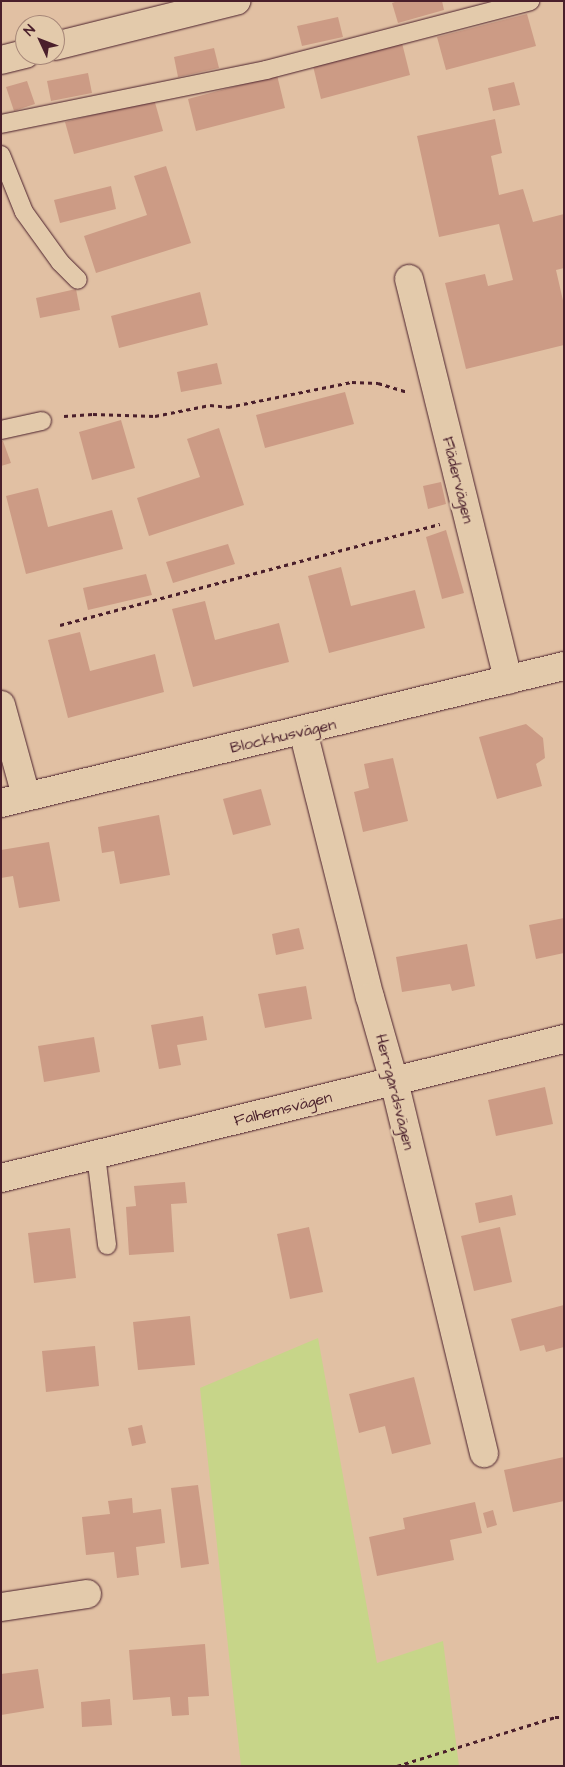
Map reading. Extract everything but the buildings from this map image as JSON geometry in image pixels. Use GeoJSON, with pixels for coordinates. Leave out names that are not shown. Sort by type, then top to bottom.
{"type":"FeatureCollection","features":[{"type":"Feature","properties":{"kind":"street"},"geometry":{"type":"LineString","coordinates":[[65,43],[184,8],[236,1]]}},
{"type":"Feature","properties":{"kind":"street"},"geometry":{"type":"LineString","coordinates":[[1,60],[15,56]]}},
{"type":"Feature","properties":{"kind":"street","name":"Flädervägen"},"geometry":{"type":"LineString","coordinates":[[409,279],[508,680]]}},
{"type":"Feature","properties":{"kind":"street","name":"Blockhusvägen"},"geometry":{"type":"LineString","coordinates":[[13,800],[564,666]]}},
{"type":"Feature","properties":{"kind":"street"},"geometry":{"type":"LineString","coordinates":[[1,705],[13,800]]}},
{"type":"Feature","properties":{"kind":"street","name":"Herrgårdsvägen"},"geometry":{"type":"LineString","coordinates":[[303,731],[370,997],[394,1082],[484,1453]]}},
{"type":"Feature","properties":{"kind":"street","name":"Falhemsvägen"},"geometry":{"type":"LineString","coordinates":[[1,1178],[564,1039]]}},
{"type":"Feature","properties":{"kind":"street"},"geometry":{"type":"LineString","coordinates":[[1,1606],[87,1594]]}},
{"type":"Feature","properties":{"kind":"lane"},"geometry":{"type":"LineString","coordinates":[[1,124],[266,70],[530,1]]}},
{"type":"Feature","properties":{"kind":"lane"},"geometry":{"type":"LineString","coordinates":[[1,155],[24,212],[60,262],[78,280]]}},
{"type":"Feature","properties":{"kind":"lane"},"geometry":{"type":"LineString","coordinates":[[1,430],[42,421]]}},
{"type":"Feature","properties":{"kind":"lane"},"geometry":{"type":"LineString","coordinates":[[96,1155],[107,1245]]}},
{"type":"Feature","properties":{"kind":"path"},"geometry":{"type":"LineString","coordinates":[[42,421],[72,415],[155,416],[210,405],[228,407],[352,382],[378,383],[439,401]]}},
{"type":"Feature","properties":{"kind":"path"},"geometry":{"type":"LineString","coordinates":[[60,626],[467,517]]}},
{"type":"Feature","properties":{"kind":"path"},"geometry":{"type":"LineString","coordinates":[[398,1766],[555,1717],[564,1717]]}},
{"type":"Feature","properties":{"kind":"green space"},"geometry":{"type":"Polygon","coordinates":[[[318,1338],[377,1663],[443,1641],[459,1766],[241,1766],[200,1388],[318,1338]]]}}]}
